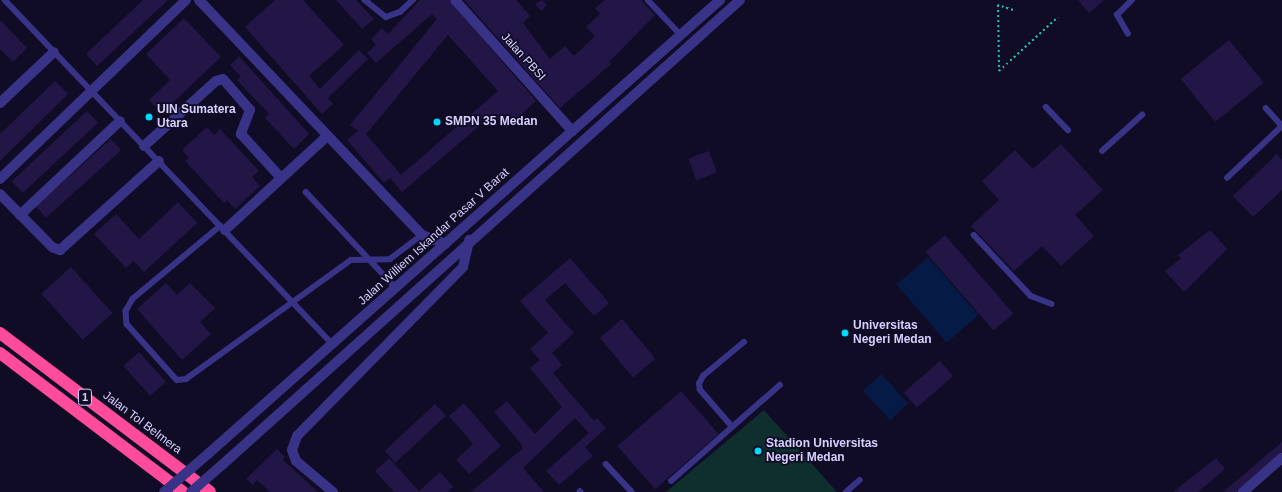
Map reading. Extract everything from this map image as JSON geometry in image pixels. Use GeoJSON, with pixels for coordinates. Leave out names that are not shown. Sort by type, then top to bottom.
{"type":"FeatureCollection","features":[{"type":"Feature","properties":{"kind":"highway","name":"Jalan Tol Belmera"},"geometry":{"type":"LineString","coordinates":[[0,333],[210,492]]}},
{"type":"Feature","properties":{"kind":"highway","name":"1"},"geometry":{"type":"LineString","coordinates":[[0,353],[183,492]]}},
{"type":"Feature","properties":{"kind":"street"},"geometry":{"type":"LineString","coordinates":[[0,179],[186,0]]}},
{"type":"Feature","properties":{"kind":"street"},"geometry":{"type":"LineString","coordinates":[[199,0],[326,137],[422,235],[444,244]]}},
{"type":"Feature","properties":{"kind":"street","name":"Jalan PBSI"},"geometry":{"type":"LineString","coordinates":[[455,0],[572,131]]}},
{"type":"Feature","properties":{"kind":"street","name":"Jalan Williem Iskandar Pasar V Barat"},"geometry":{"type":"LineString","coordinates":[[164,492],[720,0]]}},
{"type":"Feature","properties":{"kind":"street"},"geometry":{"type":"LineString","coordinates":[[190,492],[222,465],[469,240],[740,0]]}},
{"type":"Feature","properties":{"kind":"street"},"geometry":{"type":"LineString","coordinates":[[695,22],[704,32]]}},
{"type":"Feature","properties":{"kind":"street"},"geometry":{"type":"LineString","coordinates":[[0,103],[54,52]]}},
{"type":"Feature","properties":{"kind":"street"},"geometry":{"type":"LineString","coordinates":[[144,146],[216,81],[223,79],[250,110],[241,134],[281,178]]}},
{"type":"Feature","properties":{"kind":"street"},"geometry":{"type":"LineString","coordinates":[[20,215],[120,121]]}},
{"type":"Feature","properties":{"kind":"street"},"geometry":{"type":"LineString","coordinates":[[223,228],[326,137]]}},
{"type":"Feature","properties":{"kind":"street"},"geometry":{"type":"LineString","coordinates":[[0,194],[52,247],[60,250],[159,161]]}},
{"type":"Feature","properties":{"kind":"street"},"geometry":{"type":"LineString","coordinates":[[333,492],[296,461],[292,450],[297,436],[463,267],[469,240]]}},
{"type":"Feature","properties":{"kind":"street"},"geometry":{"type":"LineString","coordinates":[[1243,492],[1282,458]]}},
{"type":"Feature","properties":{"kind":"lane"},"geometry":{"type":"LineString","coordinates":[[5,0],[333,344]]}},
{"type":"Feature","properties":{"kind":"lane"},"geometry":{"type":"LineString","coordinates":[[365,0],[386,17],[400,12],[413,0]]}},
{"type":"Feature","properties":{"kind":"lane"},"geometry":{"type":"LineString","coordinates":[[648,0],[681,35]]}},
{"type":"Feature","properties":{"kind":"lane"},"geometry":{"type":"LineString","coordinates":[[1128,34],[1117,15],[1132,0]]}},
{"type":"Feature","properties":{"kind":"lane"},"geometry":{"type":"LineString","coordinates":[[1046,107],[1068,130]]}},
{"type":"Feature","properties":{"kind":"lane"},"geometry":{"type":"LineString","coordinates":[[1227,178],[1282,126],[1266,108]]}},
{"type":"Feature","properties":{"kind":"lane"},"geometry":{"type":"LineString","coordinates":[[1102,151],[1142,115]]}},
{"type":"Feature","properties":{"kind":"lane"},"geometry":{"type":"LineString","coordinates":[[306,192],[371,259],[396,288]]}},
{"type":"Feature","properties":{"kind":"lane"},"geometry":{"type":"LineString","coordinates":[[223,228],[133,299],[126,311],[128,324],[170,375],[177,380],[186,379],[350,260],[390,258],[422,235]]}},
{"type":"Feature","properties":{"kind":"lane"},"geometry":{"type":"LineString","coordinates":[[974,235],[1031,296],[1052,304]]}},
{"type":"Feature","properties":{"kind":"lane"},"geometry":{"type":"LineString","coordinates":[[732,427],[700,390],[699,384],[703,376],[744,342]]}},
{"type":"Feature","properties":{"kind":"lane"},"geometry":{"type":"LineString","coordinates":[[671,481],[780,385]]}},
{"type":"Feature","properties":{"kind":"lane"},"geometry":{"type":"LineString","coordinates":[[606,464],[632,492]]}},
{"type":"Feature","properties":{"kind":"lane"},"geometry":{"type":"LineString","coordinates":[[846,492],[860,480]]}},
{"type":"Feature","properties":{"kind":"path"},"geometry":{"type":"LineString","coordinates":[[1013,10],[998,5],[999,71],[1058,17]]}},
{"type":"Feature","properties":{"kind":"green space","name":"Stadion Universitas Negeri Medan"},"geometry":{"type":"Polygon","coordinates":[[[764,410],[837,492],[666,492],[764,410]]]}},
{"type":"Feature","properties":{"kind":"water"},"geometry":{"type":"Polygon","coordinates":[[[928,257],[979,315],[947,343],[896,285],[928,257]]]}},
{"type":"Feature","properties":{"kind":"water"},"geometry":{"type":"Polygon","coordinates":[[[881,374],[908,403],[890,420],[863,391],[881,374]]]}},
{"type":"Feature","properties":{"kind":"building"},"geometry":{"type":"Polygon","coordinates":[[[143,0],[168,0],[97,66],[86,54],[143,0]]]}},
{"type":"Feature","properties":{"kind":"building"},"geometry":{"type":"Polygon","coordinates":[[[275,0],[303,0],[344,45],[309,76],[320,89],[359,50],[368,59],[328,98],[333,104],[322,114],[245,27],[275,0]]]}},
{"type":"Feature","properties":{"kind":"building"},"geometry":{"type":"Polygon","coordinates":[[[336,0],[356,0],[374,19],[362,29],[336,0]]]}},
{"type":"Feature","properties":{"kind":"building"},"geometry":{"type":"Polygon","coordinates":[[[420,0],[449,0],[536,101],[506,128],[493,114],[402,192],[390,178],[384,183],[347,140],[358,131],[350,125],[437,19],[432,14],[376,63],[367,53],[376,45],[371,39],[382,28],[388,34],[420,0]],[[448,35],[366,134],[401,175],[498,91],[448,35]]]}},
{"type":"Feature","properties":{"kind":"building"},"geometry":{"type":"Polygon","coordinates":[[[464,0],[516,0],[530,16],[523,23],[550,59],[565,46],[574,56],[595,36],[586,27],[600,14],[595,8],[605,0],[641,0],[655,15],[609,62],[611,64],[560,108],[464,0]]]}},
{"type":"Feature","properties":{"kind":"building"},"geometry":{"type":"Polygon","coordinates":[[[542,0],[547,5],[541,11],[535,4],[542,0]]]}},
{"type":"Feature","properties":{"kind":"building"},"geometry":{"type":"Polygon","coordinates":[[[1078,0],[1104,0],[1089,13],[1078,0]]]}},
{"type":"Feature","properties":{"kind":"building"},"geometry":{"type":"Polygon","coordinates":[[[184,18],[221,57],[162,113],[149,100],[170,80],[146,54],[184,18]]]}},
{"type":"Feature","properties":{"kind":"building"},"geometry":{"type":"Polygon","coordinates":[[[0,20],[27,48],[13,62],[0,49],[0,20]]]}},
{"type":"Feature","properties":{"kind":"building"},"geometry":{"type":"Polygon","coordinates":[[[1229,40],[1264,83],[1215,122],[1181,79],[1229,40]]]}},
{"type":"Feature","properties":{"kind":"building"},"geometry":{"type":"Polygon","coordinates":[[[239,56],[309,134],[294,149],[265,118],[269,114],[237,80],[241,77],[230,65],[239,56]]]}},
{"type":"Feature","properties":{"kind":"building"},"geometry":{"type":"Polygon","coordinates":[[[55,81],[68,94],[0,161],[0,134],[55,81]]]}},
{"type":"Feature","properties":{"kind":"building"},"geometry":{"type":"Polygon","coordinates":[[[87,111],[98,123],[23,193],[12,181],[87,111]]]}},
{"type":"Feature","properties":{"kind":"building"},"geometry":{"type":"Polygon","coordinates":[[[207,127],[214,135],[220,129],[259,171],[252,177],[260,186],[235,209],[227,200],[224,203],[185,161],[189,158],[182,150],[207,127]]]}},
{"type":"Feature","properties":{"kind":"building"},"geometry":{"type":"Polygon","coordinates":[[[111,139],[121,150],[46,218],[36,207],[111,139]]]}},
{"type":"Feature","properties":{"kind":"building"},"geometry":{"type":"Polygon","coordinates":[[[1061,144],[1103,190],[1075,215],[1094,236],[1061,266],[1042,246],[1014,271],[971,226],[999,200],[982,181],[1015,150],[1033,169],[1061,144]]]}},
{"type":"Feature","properties":{"kind":"building"},"geometry":{"type":"Polygon","coordinates":[[[709,151],[717,173],[696,180],[688,159],[709,151]]]}},
{"type":"Feature","properties":{"kind":"building"},"geometry":{"type":"Polygon","coordinates":[[[1277,154],[1282,160],[1282,190],[1253,217],[1233,196],[1277,154]]]}},
{"type":"Feature","properties":{"kind":"building"},"geometry":{"type":"Polygon","coordinates":[[[178,202],[197,223],[144,272],[134,261],[126,268],[94,234],[116,214],[139,239],[178,202]]]}},
{"type":"Feature","properties":{"kind":"building"},"geometry":{"type":"Polygon","coordinates":[[[1210,230],[1227,249],[1184,292],[1165,271],[1181,258],[1178,255],[1210,230]]]}},
{"type":"Feature","properties":{"kind":"building"},"geometry":{"type":"Polygon","coordinates":[[[945,235],[1013,313],[994,331],[925,252],[945,235]]]}},
{"type":"Feature","properties":{"kind":"building"},"geometry":{"type":"Polygon","coordinates":[[[570,258],[609,303],[594,316],[565,283],[545,300],[574,333],[552,353],[562,365],[553,373],[594,421],[597,418],[606,428],[585,447],[593,456],[559,485],[546,471],[589,433],[575,418],[523,468],[544,492],[471,492],[522,449],[522,445],[494,412],[507,401],[535,434],[562,407],[530,368],[540,360],[530,349],[548,333],[520,301],[570,258]]]}},
{"type":"Feature","properties":{"kind":"building"},"geometry":{"type":"Polygon","coordinates":[[[71,267],[112,313],[83,340],[41,294],[71,267]]]}},
{"type":"Feature","properties":{"kind":"building"},"geometry":{"type":"Polygon","coordinates":[[[166,283],[177,295],[190,283],[215,308],[200,322],[211,334],[182,360],[137,309],[166,283]]]}},
{"type":"Feature","properties":{"kind":"building"},"geometry":{"type":"Polygon","coordinates":[[[622,319],[655,359],[633,377],[600,338],[622,319]]]}},
{"type":"Feature","properties":{"kind":"building"},"geometry":{"type":"Polygon","coordinates":[[[139,352],[166,382],[150,396],[123,366],[139,352]]]}},
{"type":"Feature","properties":{"kind":"building"},"geometry":{"type":"Polygon","coordinates":[[[940,361],[953,376],[917,408],[904,392],[940,361]]]}},
{"type":"Feature","properties":{"kind":"building"},"geometry":{"type":"Polygon","coordinates":[[[681,391],[718,434],[655,489],[618,446],[681,391]]]}},
{"type":"Feature","properties":{"kind":"building"},"geometry":{"type":"Polygon","coordinates":[[[464,403],[501,446],[469,474],[456,460],[473,444],[449,416],[464,403]]]}},
{"type":"Feature","properties":{"kind":"building"},"geometry":{"type":"Polygon","coordinates":[[[435,404],[446,416],[395,463],[385,451],[435,404]]]}},
{"type":"Feature","properties":{"kind":"building"},"geometry":{"type":"Polygon","coordinates":[[[1282,442],[1282,452],[1237,492],[1223,492],[1282,442]]]}},
{"type":"Feature","properties":{"kind":"building"},"geometry":{"type":"Polygon","coordinates":[[[277,449],[285,457],[283,460],[318,492],[270,492],[257,480],[253,485],[246,479],[277,449]]]}},
{"type":"Feature","properties":{"kind":"building"},"geometry":{"type":"Polygon","coordinates":[[[389,458],[419,491],[440,472],[453,487],[447,492],[394,492],[375,471],[389,458]]]}},
{"type":"Feature","properties":{"kind":"building"},"geometry":{"type":"Polygon","coordinates":[[[1216,458],[1225,469],[1198,492],[1173,492],[1216,458]]]}},
{"type":"Feature","properties":{"kind":"place","name":"UIN Sumatera Utara"},"geometry":{"type":"Point","coordinates":[149,117]}},
{"type":"Feature","properties":{"kind":"place","name":"SMPN 35 Medan"},"geometry":{"type":"Point","coordinates":[437,122]}},
{"type":"Feature","properties":{"kind":"place","name":"Universitas Negeri Medan"},"geometry":{"type":"Point","coordinates":[845,333]}},
{"type":"Feature","properties":{"kind":"place","name":"Stadion Universitas Negeri Medan"},"geometry":{"type":"Point","coordinates":[758,451]}}]}
